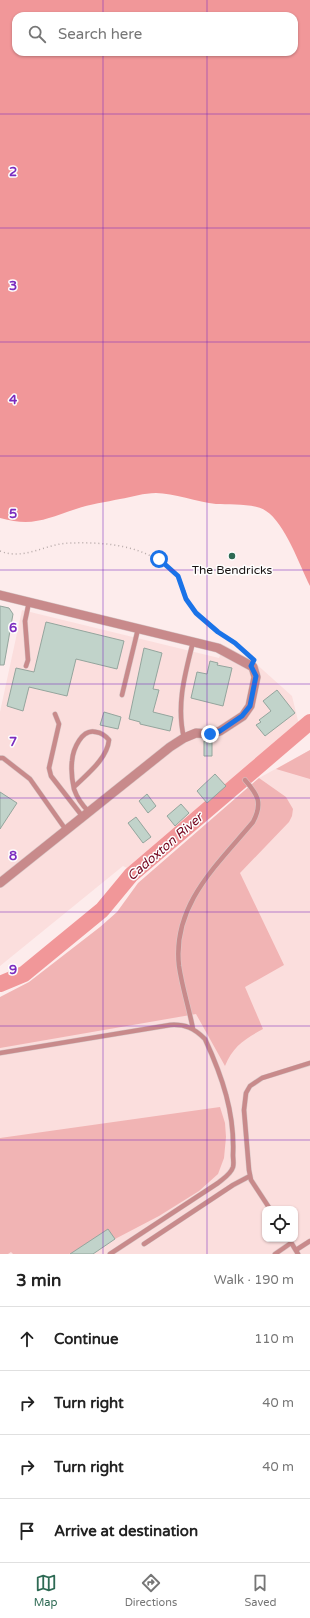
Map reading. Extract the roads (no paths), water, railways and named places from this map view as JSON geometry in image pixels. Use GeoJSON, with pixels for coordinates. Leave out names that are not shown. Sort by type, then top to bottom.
{"type":"FeatureCollection","features":[{"type":"Feature","properties":{"kind":"street"},"geometry":{"type":"LineString","coordinates":[[0,595],[218,648],[253,668],[256,676],[250,706],[242,716],[220,731],[210,734],[196,733],[184,738],[170,747],[0,883]]}},
{"type":"Feature","properties":{"kind":"lane"},"geometry":{"type":"LineString","coordinates":[[26,666],[28,660],[25,621],[29,602]]}},
{"type":"Feature","properties":{"kind":"lane"},"geometry":{"type":"LineString","coordinates":[[122,695],[138,629]]}},
{"type":"Feature","properties":{"kind":"lane"},"geometry":{"type":"LineString","coordinates":[[184,738],[181,720],[181,697],[183,682],[193,642]]}},
{"type":"Feature","properties":{"kind":"lane"},"geometry":{"type":"LineString","coordinates":[[55,714],[58,724],[49,768],[51,776],[86,814]]}},
{"type":"Feature","properties":{"kind":"lane"},"geometry":{"type":"LineString","coordinates":[[74,787],[87,774],[106,750],[109,740],[106,736],[93,731],[86,732],[82,737],[72,760],[74,787],[86,814]]}},
{"type":"Feature","properties":{"kind":"lane"},"geometry":{"type":"LineString","coordinates":[[0,758],[3,758],[30,779],[66,830]]}},
{"type":"Feature","properties":{"kind":"lane"},"geometry":{"type":"LineString","coordinates":[[193,1029],[179,966],[179,943],[184,917],[194,896],[253,822],[257,814],[259,803],[255,792],[245,780]]}},
{"type":"Feature","properties":{"kind":"lane"},"geometry":{"type":"LineString","coordinates":[[0,1053],[170,1025],[186,1025],[205,1039],[224,1084],[228,1098],[232,1128],[233,1166],[230,1173],[218,1183],[110,1254]]}},
{"type":"Feature","properties":{"kind":"lane"},"geometry":{"type":"LineString","coordinates":[[268,1206],[250,1176],[247,1157],[244,1110],[246,1093],[255,1082],[262,1078],[310,1063]]}},
{"type":"Feature","properties":{"kind":"lane"},"geometry":{"type":"LineString","coordinates":[[144,1244],[250,1176]]}},
{"type":"Feature","properties":{"kind":"lane"},"geometry":{"type":"LineString","coordinates":[[291,1242],[297,1252],[310,1241]]}},
{"type":"Feature","properties":{"kind":"lane"},"geometry":{"type":"LineString","coordinates":[[275,1254],[289,1242]]}},
{"type":"Feature","properties":{"kind":"waterway","name":"Cadoxton River"},"geometry":{"type":"LineString","coordinates":[[0,984],[24,974],[102,910],[131,875],[310,722]]}},
{"type":"Feature","properties":{"kind":"place","name":"The Bendricks"},"geometry":{"type":"Point","coordinates":[232,556]}}]}
